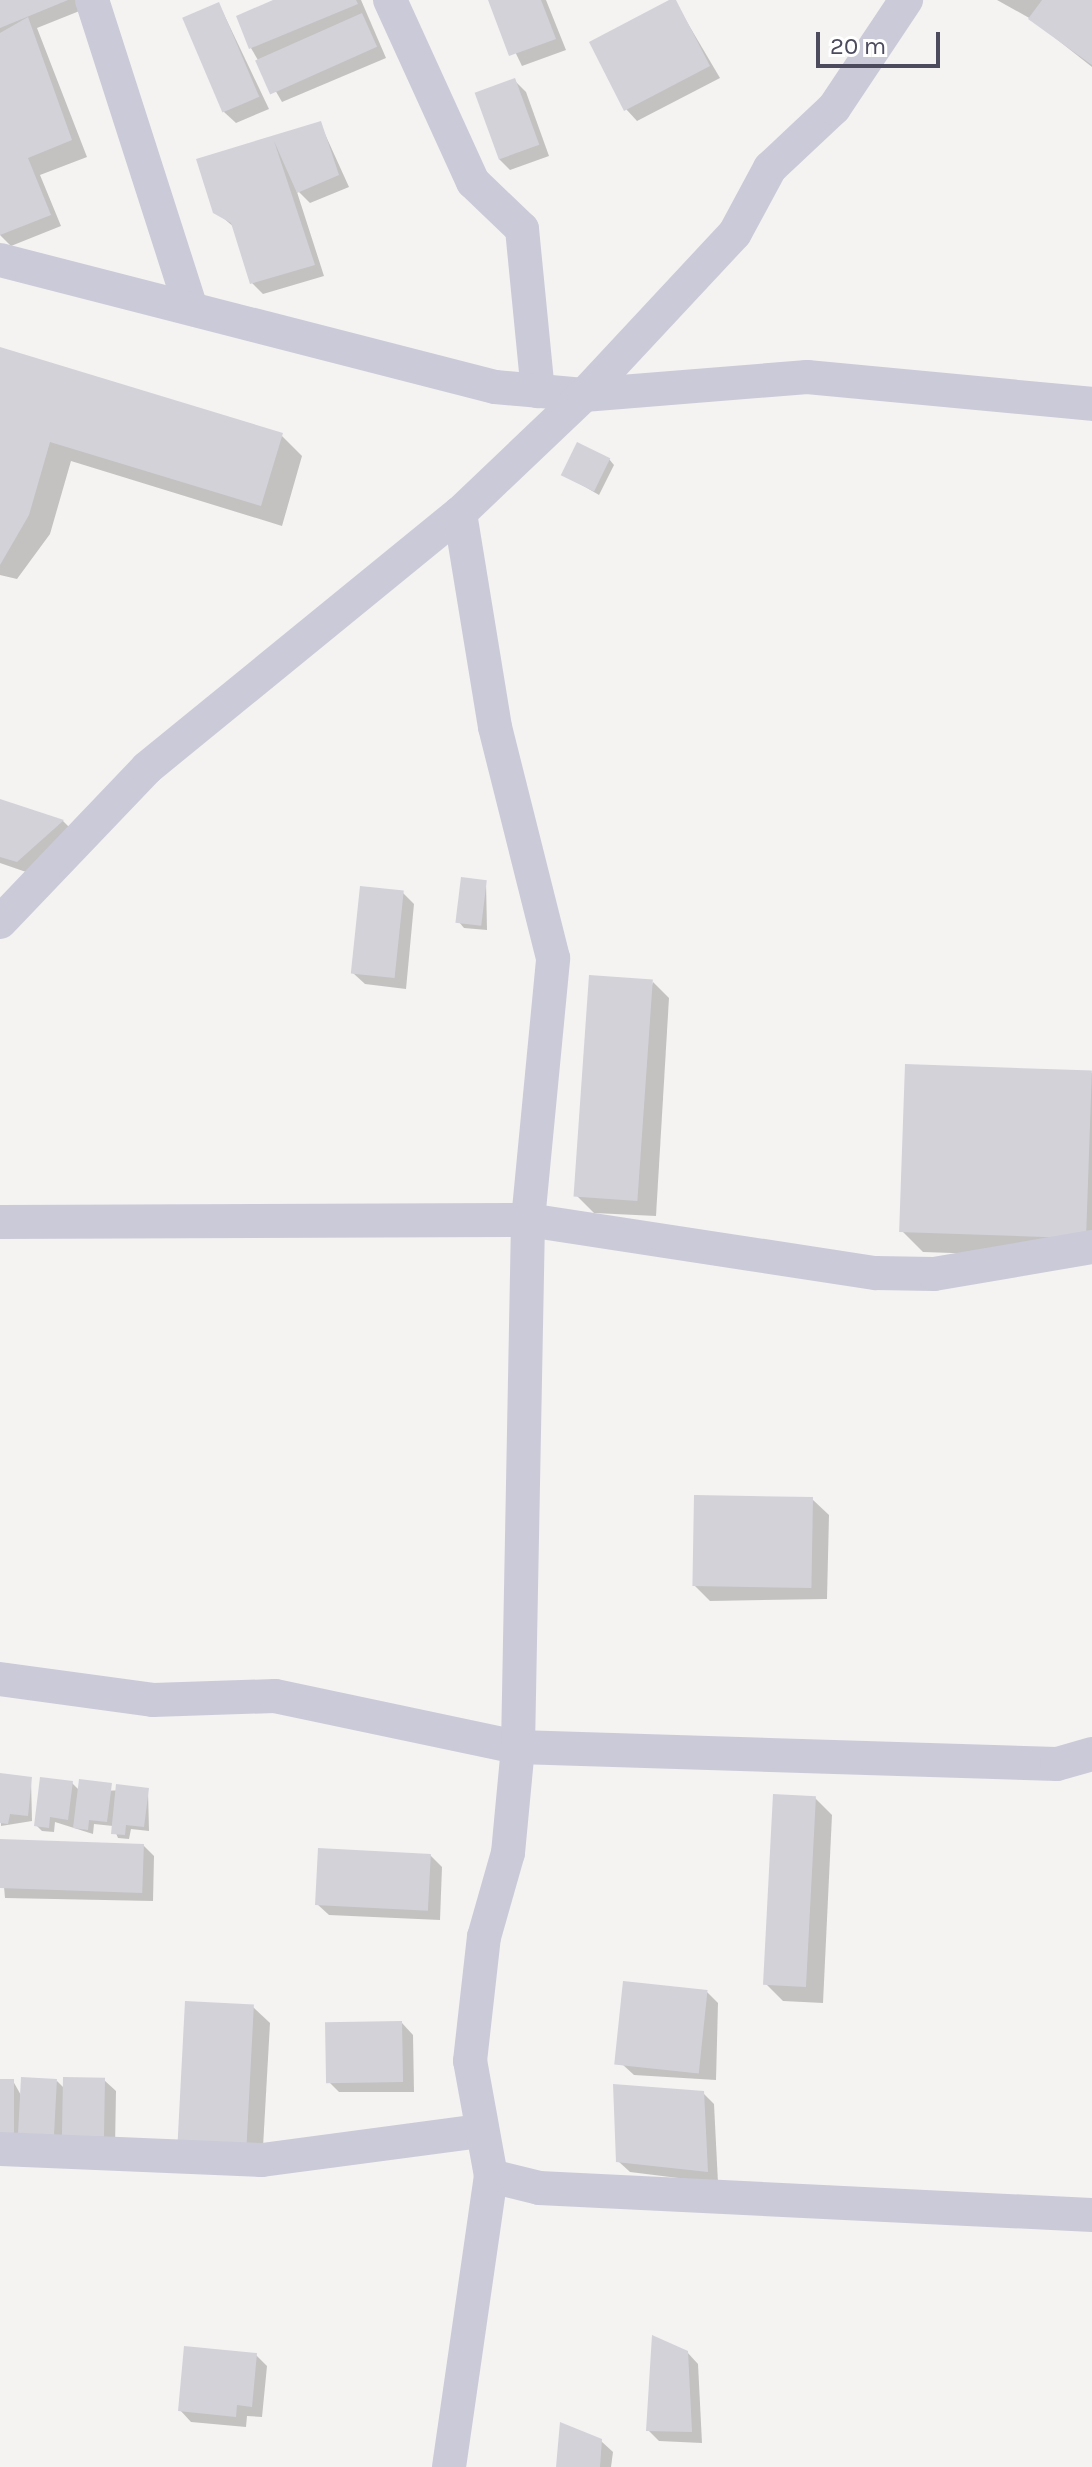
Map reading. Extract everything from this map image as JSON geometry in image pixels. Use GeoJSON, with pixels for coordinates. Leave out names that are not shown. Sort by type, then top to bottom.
{"type":"FeatureCollection","features":[{"type":"Feature","properties":{"kind":"street"},"geometry":{"type":"LineString","coordinates":[[92,0],[190,305]]}},
{"type":"Feature","properties":{"kind":"street"},"geometry":{"type":"LineString","coordinates":[[390,0],[473,182],[522,229],[538,391]]}},
{"type":"Feature","properties":{"kind":"street"},"geometry":{"type":"LineString","coordinates":[[0,922],[147,768],[460,513],[584,395],[735,233],[770,168],[834,108],[906,0]]}},
{"type":"Feature","properties":{"kind":"street"},"geometry":{"type":"LineString","coordinates":[[0,260],[190,305],[393,363],[538,391],[584,395],[807,377],[1092,404]]}},
{"type":"Feature","properties":{"kind":"street"},"geometry":{"type":"LineString","coordinates":[[449,2467],[491,2176],[479,2131],[470,2061],[484,1937],[508,1853],[518,1747],[528,1220],[553,958],[495,727],[460,513]]}},
{"type":"Feature","properties":{"kind":"street"},"geometry":{"type":"LineString","coordinates":[[0,1222],[528,1220],[876,1273],[934,1274],[1092,1247]]}},
{"type":"Feature","properties":{"kind":"street"},"geometry":{"type":"LineString","coordinates":[[0,1679],[153,1700],[275,1696],[518,1747],[1057,1764],[1092,1754]]}},
{"type":"Feature","properties":{"kind":"street"},"geometry":{"type":"LineString","coordinates":[[0,2149],[262,2160],[479,2131]]}},
{"type":"Feature","properties":{"kind":"street"},"geometry":{"type":"LineString","coordinates":[[491,2176],[539,2188],[1092,2215]]}},
{"type":"Feature","properties":{"kind":"building"},"geometry":{"type":"Polygon","coordinates":[[[0,0],[68,0],[0,28],[0,0]]]}},
{"type":"Feature","properties":{"kind":"building"},"geometry":{"type":"Polygon","coordinates":[[[273,0],[356,0],[358,4],[249,49],[236,16],[273,0]]]}},
{"type":"Feature","properties":{"kind":"building"},"geometry":{"type":"Polygon","coordinates":[[[488,0],[541,0],[556,39],[509,56],[488,0]]]}},
{"type":"Feature","properties":{"kind":"building"},"geometry":{"type":"Polygon","coordinates":[[[669,0],[676,0],[710,66],[624,111],[589,42],[669,0]]]}},
{"type":"Feature","properties":{"kind":"building"},"geometry":{"type":"Polygon","coordinates":[[[1042,0],[1092,0],[1092,65],[1028,19],[1042,0]]]}},
{"type":"Feature","properties":{"kind":"building"},"geometry":{"type":"Polygon","coordinates":[[[219,2],[259,97],[222,112],[182,18],[219,2]]]}},
{"type":"Feature","properties":{"kind":"building"},"geometry":{"type":"Polygon","coordinates":[[[362,13],[377,47],[270,94],[255,61],[362,13]]]}},
{"type":"Feature","properties":{"kind":"building"},"geometry":{"type":"Polygon","coordinates":[[[28,17],[72,140],[28,158],[51,215],[0,235],[0,33],[28,17]]]}},
{"type":"Feature","properties":{"kind":"building"},"geometry":{"type":"Polygon","coordinates":[[[515,78],[539,145],[499,159],[475,93],[515,78]]]}},
{"type":"Feature","properties":{"kind":"building"},"geometry":{"type":"Polygon","coordinates":[[[321,121],[339,175],[297,193],[274,141],[315,265],[250,284],[231,223],[213,213],[196,159],[321,121]]]}},
{"type":"Feature","properties":{"kind":"building"},"geometry":{"type":"Polygon","coordinates":[[[0,347],[283,433],[261,506],[50,442],[29,515],[0,565],[0,347]]]}},
{"type":"Feature","properties":{"kind":"building"},"geometry":{"type":"Polygon","coordinates":[[[577,442],[610,458],[594,491],[561,475],[577,442]]]}},
{"type":"Feature","properties":{"kind":"building"},"geometry":{"type":"Polygon","coordinates":[[[0,799],[64,820],[17,862],[0,857],[0,799]]]}},
{"type":"Feature","properties":{"kind":"building"},"geometry":{"type":"Polygon","coordinates":[[[461,877],[487,880],[481,926],[455,923],[461,877]]]}},
{"type":"Feature","properties":{"kind":"building"},"geometry":{"type":"Polygon","coordinates":[[[360,886],[404,891],[395,978],[351,974],[360,886]]]}},
{"type":"Feature","properties":{"kind":"building"},"geometry":{"type":"Polygon","coordinates":[[[589,975],[653,979],[637,1201],[574,1196],[589,975]]]}},
{"type":"Feature","properties":{"kind":"building"},"geometry":{"type":"Polygon","coordinates":[[[905,1064],[1092,1071],[1086,1238],[899,1232],[905,1064]]]}},
{"type":"Feature","properties":{"kind":"building"},"geometry":{"type":"Polygon","coordinates":[[[694,1495],[813,1497],[811,1588],[692,1586],[694,1495]]]}},
{"type":"Feature","properties":{"kind":"building"},"geometry":{"type":"Polygon","coordinates":[[[0,1773],[32,1777],[28,1816],[10,1814],[8,1824],[0,1823],[0,1773]]]}},
{"type":"Feature","properties":{"kind":"building"},"geometry":{"type":"Polygon","coordinates":[[[40,1777],[73,1781],[68,1820],[50,1817],[49,1828],[34,1826],[40,1777]]]}},
{"type":"Feature","properties":{"kind":"building"},"geometry":{"type":"Polygon","coordinates":[[[79,1779],[112,1783],[107,1822],[89,1820],[88,1830],[73,1828],[79,1779]]]}},
{"type":"Feature","properties":{"kind":"building"},"geometry":{"type":"Polygon","coordinates":[[[116,1784],[149,1788],[144,1827],[126,1825],[125,1835],[111,1834],[116,1784]]]}},
{"type":"Feature","properties":{"kind":"building"},"geometry":{"type":"Polygon","coordinates":[[[773,1794],[816,1796],[806,1987],[763,1985],[773,1794]]]}},
{"type":"Feature","properties":{"kind":"building"},"geometry":{"type":"Polygon","coordinates":[[[0,1839],[144,1844],[142,1893],[0,1888],[0,1839]]]}},
{"type":"Feature","properties":{"kind":"building"},"geometry":{"type":"Polygon","coordinates":[[[318,1848],[431,1854],[428,1911],[315,1905],[318,1848]]]}},
{"type":"Feature","properties":{"kind":"building"},"geometry":{"type":"Polygon","coordinates":[[[623,1981],[708,1990],[699,2073],[614,2065],[623,1981]]]}},
{"type":"Feature","properties":{"kind":"building"},"geometry":{"type":"Polygon","coordinates":[[[185,2001],[254,2005],[246,2148],[177,2145],[185,2001]]]}},
{"type":"Feature","properties":{"kind":"building"},"geometry":{"type":"Polygon","coordinates":[[[402,2021],[403,2082],[326,2083],[325,2022],[402,2021]]]}},
{"type":"Feature","properties":{"kind":"building"},"geometry":{"type":"Polygon","coordinates":[[[21,2077],[57,2079],[54,2140],[18,2138],[21,2077]]]}},
{"type":"Feature","properties":{"kind":"building"},"geometry":{"type":"Polygon","coordinates":[[[63,2077],[105,2078],[104,2137],[62,2136],[63,2077]]]}},
{"type":"Feature","properties":{"kind":"building"},"geometry":{"type":"Polygon","coordinates":[[[0,2079],[14,2079],[14,2135],[0,2135],[0,2079]]]}},
{"type":"Feature","properties":{"kind":"building"},"geometry":{"type":"Polygon","coordinates":[[[613,2084],[704,2091],[708,2172],[616,2162],[613,2084]]]}},
{"type":"Feature","properties":{"kind":"building"},"geometry":{"type":"Polygon","coordinates":[[[652,2335],[688,2351],[692,2432],[646,2431],[652,2335]]]}},
{"type":"Feature","properties":{"kind":"building"},"geometry":{"type":"Polygon","coordinates":[[[184,2346],[257,2353],[252,2407],[237,2405],[236,2417],[178,2411],[184,2346]]]}},
{"type":"Feature","properties":{"kind":"building"},"geometry":{"type":"Polygon","coordinates":[[[560,2422],[602,2439],[600,2467],[556,2467],[560,2422]]]}}]}
